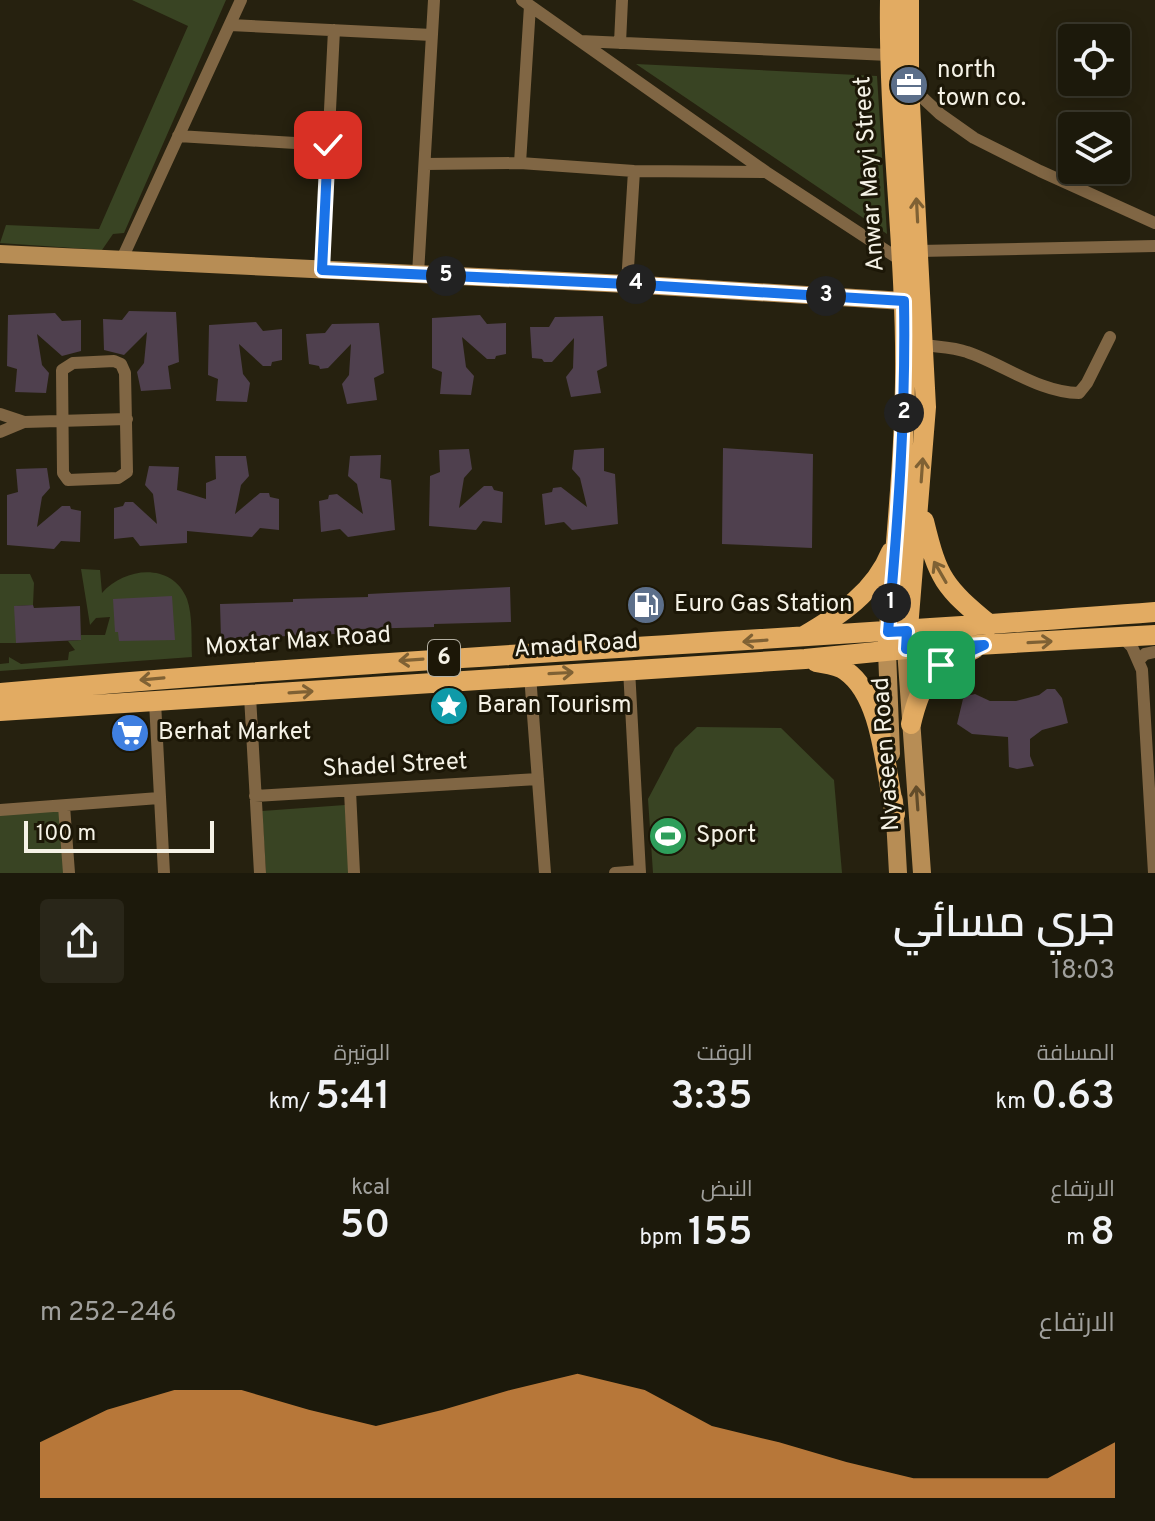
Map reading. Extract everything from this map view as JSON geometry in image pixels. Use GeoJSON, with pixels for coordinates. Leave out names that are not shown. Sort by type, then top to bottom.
{"type":"FeatureCollection","features":[{"type":"Feature","properties":{"kind":"main road","name":"Anwar Mayi Street"},"geometry":{"type":"LineString","coordinates":[[890,0],[889,55],[924,345],[926,407],[920,503],[897,641]]}},
{"type":"Feature","properties":{"kind":"main road","name":"Anwar Mayi Street"},"geometry":{"type":"LineString","coordinates":[[897,641],[896,541],[905,382],[904,301],[911,256],[909,0]]}},
{"type":"Feature","properties":{"kind":"main road"},"geometry":{"type":"LineString","coordinates":[[920,503],[931,556],[940,575],[956,595],[990,625]]}},
{"type":"Feature","properties":{"kind":"main road"},"geometry":{"type":"LineString","coordinates":[[801,638],[859,599],[885,568],[896,541]]}},
{"type":"Feature","properties":{"kind":"main road","name":"Amad Road"},"geometry":{"type":"LineString","coordinates":[[0,711],[805,659],[990,625],[1155,612]]}},
{"type":"Feature","properties":{"kind":"main road","name":"Amad Road"},"geometry":{"type":"LineString","coordinates":[[897,641],[984,645],[1155,635]]}},
{"type":"Feature","properties":{"kind":"main road","name":"Moxtar Max Road"},"geometry":{"type":"LineString","coordinates":[[0,693],[197,675],[431,659],[801,638],[897,641]]}},
{"type":"Feature","properties":{"kind":"main road"},"geometry":{"type":"LineString","coordinates":[[911,724],[925,682],[941,665],[984,645]]}},
{"type":"Feature","properties":{"kind":"main road"},"geometry":{"type":"LineString","coordinates":[[805,659],[844,669],[866,690],[877,721],[895,814]]}},
{"type":"Feature","properties":{"kind":"street"},"geometry":{"type":"LineString","coordinates":[[121,261],[241,0]]}},
{"type":"Feature","properties":{"kind":"street"},"geometry":{"type":"LineString","coordinates":[[418,274],[434,0]]}},
{"type":"Feature","properties":{"kind":"street"},"geometry":{"type":"LineString","coordinates":[[620,43],[622,0]]}},
{"type":"Feature","properties":{"kind":"street"},"geometry":{"type":"LineString","coordinates":[[526,3],[766,172],[911,256],[1155,246]]}},
{"type":"Feature","properties":{"kind":"street"},"geometry":{"type":"LineString","coordinates":[[520,163],[526,3]]}},
{"type":"Feature","properties":{"kind":"street"},"geometry":{"type":"LineString","coordinates":[[230,25],[432,35]]}},
{"type":"Feature","properties":{"kind":"street"},"geometry":{"type":"LineString","coordinates":[[322,270],[334,30]]}},
{"type":"Feature","properties":{"kind":"street"},"geometry":{"type":"LineString","coordinates":[[580,41],[889,55]]}},
{"type":"Feature","properties":{"kind":"street"},"geometry":{"type":"LineString","coordinates":[[909,85],[940,114],[974,138],[1155,223]]}},
{"type":"Feature","properties":{"kind":"street"},"geometry":{"type":"LineString","coordinates":[[178,136],[328,145]]}},
{"type":"Feature","properties":{"kind":"street"},"geometry":{"type":"LineString","coordinates":[[425,164],[520,163],[634,171],[766,172]]}},
{"type":"Feature","properties":{"kind":"street"},"geometry":{"type":"LineString","coordinates":[[627,284],[634,171]]}},
{"type":"Feature","properties":{"kind":"street"},"geometry":{"type":"LineString","coordinates":[[0,254],[627,284],[904,301]]}},
{"type":"Feature","properties":{"kind":"street"},"geometry":{"type":"LineString","coordinates":[[924,345],[965,351],[1050,387],[1079,393],[1110,337]]}},
{"type":"Feature","properties":{"kind":"street"},"geometry":{"type":"LineString","coordinates":[[114,361],[121,364],[125,370],[127,419],[128,468],[125,475],[71,481],[63,473],[61,373],[64,367],[73,363],[114,361]]}},
{"type":"Feature","properties":{"kind":"street"},"geometry":{"type":"LineString","coordinates":[[0,414],[24,422],[127,419]]}},
{"type":"Feature","properties":{"kind":"street"},"geometry":{"type":"LineString","coordinates":[[0,432],[24,422]]}},
{"type":"Feature","properties":{"kind":"street"},"geometry":{"type":"LineString","coordinates":[[1122,637],[1139,660],[1143,680],[1154,873]]}},
{"type":"Feature","properties":{"kind":"street","name":"Nyaseen Road"},"geometry":{"type":"LineString","coordinates":[[897,641],[911,724],[922,873]]}},
{"type":"Feature","properties":{"kind":"street","name":"Nyaseen Road"},"geometry":{"type":"LineString","coordinates":[[897,641],[886,680],[898,873]]}},
{"type":"Feature","properties":{"kind":"street"},"geometry":{"type":"LineString","coordinates":[[1139,660],[1145,654],[1155,652]]}},
{"type":"Feature","properties":{"kind":"street"},"geometry":{"type":"LineString","coordinates":[[615,873],[640,872],[629,669]]}},
{"type":"Feature","properties":{"kind":"street"},"geometry":{"type":"LineString","coordinates":[[530,675],[545,873]]}},
{"type":"Feature","properties":{"kind":"street"},"geometry":{"type":"LineString","coordinates":[[250,696],[260,873]]}},
{"type":"Feature","properties":{"kind":"street"},"geometry":{"type":"LineString","coordinates":[[155,702],[164,873]]}},
{"type":"Feature","properties":{"kind":"street","name":"Shadel Street"},"geometry":{"type":"LineString","coordinates":[[255,796],[538,779]]}},
{"type":"Feature","properties":{"kind":"street"},"geometry":{"type":"LineString","coordinates":[[350,791],[354,873]]}},
{"type":"Feature","properties":{"kind":"street"},"geometry":{"type":"LineString","coordinates":[[0,810],[159,798]]}},
{"type":"Feature","properties":{"kind":"street"},"geometry":{"type":"LineString","coordinates":[[64,806],[69,873]]}},
{"type":"Feature","properties":{"kind":"green space"},"geometry":{"type":"Polygon","coordinates":[[[132,0],[226,0],[124,233],[113,234],[102,250],[0,243],[6,225],[99,229],[188,26],[132,0]]]}},
{"type":"Feature","properties":{"kind":"green space"},"geometry":{"type":"Polygon","coordinates":[[[636,64],[877,76],[887,234],[636,64]]]}},
{"type":"Feature","properties":{"kind":"green space"},"geometry":{"type":"Polygon","coordinates":[[[81,569],[100,570],[102,593],[112,584],[135,574],[148,572],[171,579],[180,587],[189,606],[192,657],[0,671],[0,664],[9,663],[9,657],[21,664],[68,660],[69,652],[75,650],[68,641],[81,640],[81,635],[105,635],[110,617],[96,618],[90,625],[81,569]]]}},
{"type":"Feature","properties":{"kind":"green space"},"geometry":{"type":"Polygon","coordinates":[[[0,574],[30,574],[34,583],[33,605],[16,606],[16,643],[0,643],[0,574]]]}},
{"type":"Feature","properties":{"kind":"green space"},"geometry":{"type":"Polygon","coordinates":[[[697,727],[781,728],[834,780],[842,873],[653,873],[648,799],[675,748],[697,727]]]}},
{"type":"Feature","properties":{"kind":"green space"},"geometry":{"type":"Polygon","coordinates":[[[345,805],[350,873],[266,873],[262,811],[345,805]]]}},
{"type":"Feature","properties":{"kind":"green space"},"geometry":{"type":"Polygon","coordinates":[[[64,806],[69,873],[0,873],[0,810],[64,806]]]}},
{"type":"Feature","properties":{"kind":"building"},"geometry":{"type":"Polygon","coordinates":[[[129,311],[176,312],[179,362],[168,366],[171,389],[141,391],[137,372],[144,363],[147,332],[124,355],[104,350],[103,319],[122,320],[129,311]]]}},
{"type":"Feature","properties":{"kind":"building"},"geometry":{"type":"Polygon","coordinates":[[[55,313],[62,321],[81,320],[81,351],[62,356],[37,334],[42,365],[49,373],[46,393],[15,392],[17,369],[7,366],[8,315],[55,313]]]}},
{"type":"Feature","properties":{"kind":"building"},"geometry":{"type":"Polygon","coordinates":[[[480,315],[487,324],[506,323],[506,354],[487,359],[462,337],[466,367],[474,376],[471,395],[440,394],[442,372],[432,368],[432,318],[480,315]]]}},
{"type":"Feature","properties":{"kind":"building"},"geometry":{"type":"Polygon","coordinates":[[[603,316],[607,366],[597,371],[601,393],[571,397],[566,377],[573,368],[574,338],[552,362],[544,362],[532,358],[530,327],[549,327],[555,317],[603,316]]]}},
{"type":"Feature","properties":{"kind":"building"},"geometry":{"type":"Polygon","coordinates":[[[256,322],[263,331],[282,329],[282,360],[272,362],[271,366],[263,366],[239,344],[243,374],[250,383],[247,402],[216,401],[218,379],[208,375],[209,325],[256,322]]]}},
{"type":"Feature","properties":{"kind":"building"},"geometry":{"type":"Polygon","coordinates":[[[379,323],[384,373],[374,378],[377,400],[347,404],[342,384],[349,375],[351,344],[328,368],[320,369],[309,364],[306,334],[325,333],[332,324],[379,323]]]}},
{"type":"Feature","properties":{"kind":"building"},"geometry":{"type":"Polygon","coordinates":[[[604,448],[604,471],[615,474],[618,524],[572,530],[564,522],[545,525],[542,494],[552,492],[553,488],[561,487],[587,507],[580,478],[572,469],[574,450],[604,448]]]}},
{"type":"Feature","properties":{"kind":"building"},"geometry":{"type":"Polygon","coordinates":[[[723,448],[813,454],[812,548],[722,544],[723,448]]]}},
{"type":"Feature","properties":{"kind":"building"},"geometry":{"type":"Polygon","coordinates":[[[469,449],[472,469],[464,478],[459,508],[484,486],[492,486],[494,490],[503,492],[502,523],[483,521],[476,530],[429,526],[430,476],[440,472],[439,450],[469,449]]]}},
{"type":"Feature","properties":{"kind":"building"},"geometry":{"type":"Polygon","coordinates":[[[381,455],[380,478],[391,480],[395,530],[348,537],[340,529],[321,532],[319,501],[328,499],[329,495],[337,494],[363,514],[357,484],[348,476],[350,456],[381,455]]]}},
{"type":"Feature","properties":{"kind":"building"},"geometry":{"type":"Polygon","coordinates":[[[215,456],[246,456],[249,476],[241,485],[235,514],[260,493],[269,493],[270,497],[279,499],[279,530],[260,528],[252,537],[187,531],[187,543],[140,546],[133,537],[114,539],[114,508],[123,506],[125,502],[133,502],[157,524],[153,494],[145,485],[149,466],[179,467],[177,490],[206,499],[206,483],[216,479],[215,456]]]}},
{"type":"Feature","properties":{"kind":"building"},"geometry":{"type":"Polygon","coordinates":[[[47,468],[50,488],[42,497],[37,527],[62,506],[70,506],[81,511],[80,542],[61,541],[54,549],[7,545],[7,495],[18,492],[16,469],[47,468]]]}},
{"type":"Feature","properties":{"kind":"building"},"geometry":{"type":"Polygon","coordinates":[[[510,587],[511,622],[434,624],[434,627],[359,629],[359,633],[221,639],[220,604],[510,587]]]}},
{"type":"Feature","properties":{"kind":"building"},"geometry":{"type":"Polygon","coordinates":[[[172,596],[175,640],[119,641],[118,632],[115,632],[113,599],[172,596]]]}},
{"type":"Feature","properties":{"kind":"building"},"geometry":{"type":"Polygon","coordinates":[[[33,605],[34,608],[80,606],[81,640],[16,643],[14,606],[33,605]]]}},
{"type":"Feature","properties":{"kind":"building"},"geometry":{"type":"Polygon","coordinates":[[[1047,689],[1055,689],[1062,698],[1068,723],[1042,730],[1030,739],[1030,756],[1034,766],[1009,767],[1008,737],[972,734],[957,724],[963,699],[967,696],[975,694],[990,701],[1016,701],[1039,695],[1047,689]]]}},
{"type":"Feature","properties":{"kind":"place","name":"north town co."},"geometry":{"type":"Point","coordinates":[909,85]}},
{"type":"Feature","properties":{"kind":"place","name":"Euro Gas Station"},"geometry":{"type":"Point","coordinates":[646,605]}},
{"type":"Feature","properties":{"kind":"place","name":"Baran Tourism"},"geometry":{"type":"Point","coordinates":[449,706]}},
{"type":"Feature","properties":{"kind":"place","name":"Berhat Market"},"geometry":{"type":"Point","coordinates":[130,733]}},
{"type":"Feature","properties":{"kind":"place","name":"Sport"},"geometry":{"type":"Point","coordinates":[668,836]}},
{"type":"Feature","properties":{"kind":"route"},"geometry":{"type":"LineString","coordinates":[[328,145],[322,270],[904,301],[901,478],[888,632],[907,631],[906,649],[984,645],[941,665]]}}]}
